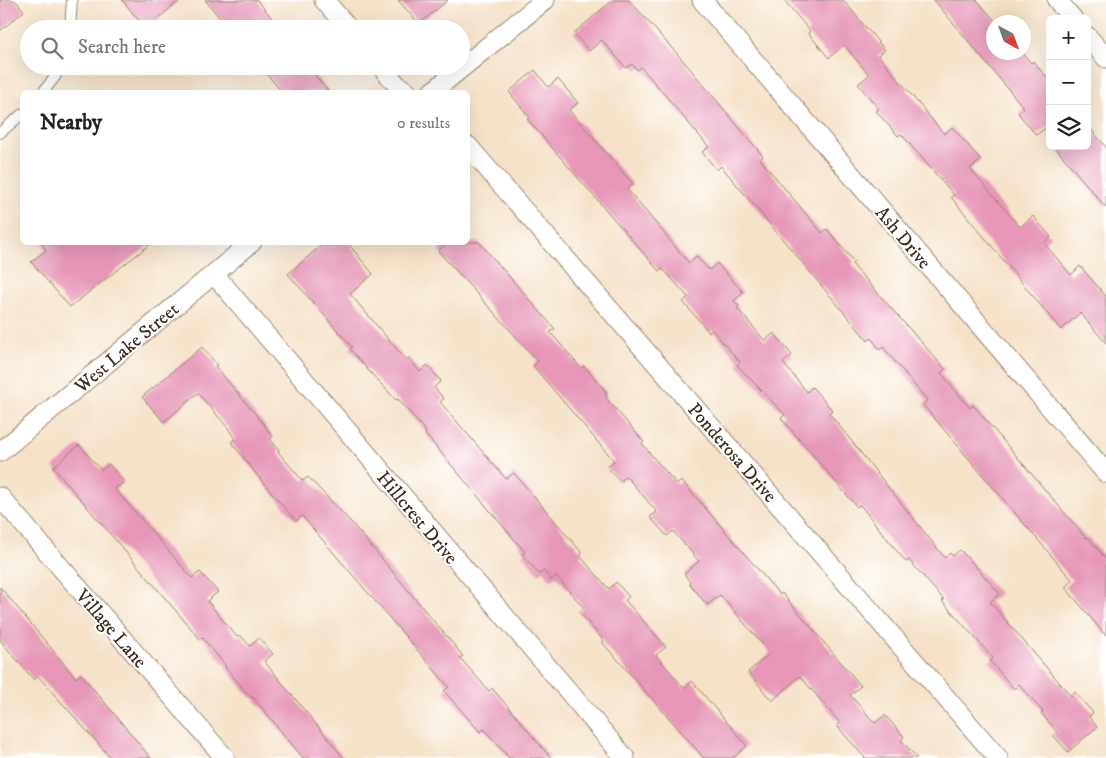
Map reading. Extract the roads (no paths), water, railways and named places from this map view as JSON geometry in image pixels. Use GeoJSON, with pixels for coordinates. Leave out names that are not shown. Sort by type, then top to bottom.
{"type":"FeatureCollection","features":[{"type":"Feature","properties":{"kind":"street"},"geometry":{"type":"LineString","coordinates":[[324,0],[341,20]]}},
{"type":"Feature","properties":{"kind":"street"},"geometry":{"type":"LineString","coordinates":[[470,61],[545,0]]}},
{"type":"Feature","properties":{"kind":"street","name":"Ash Drive"},"geometry":{"type":"LineString","coordinates":[[702,0],[1106,474]]}},
{"type":"Feature","properties":{"kind":"street"},"geometry":{"type":"LineString","coordinates":[[1057,0],[1070,15]]}},
{"type":"Feature","properties":{"kind":"street"},"geometry":{"type":"LineString","coordinates":[[1091,41],[1106,58]]}},
{"type":"Feature","properties":{"kind":"street"},"geometry":{"type":"LineString","coordinates":[[388,75],[396,85],[404,90]]}},
{"type":"Feature","properties":{"kind":"street"},"geometry":{"type":"LineString","coordinates":[[434,90],[453,75]]}},
{"type":"Feature","properties":{"kind":"street","name":"Ponderosa Drive"},"geometry":{"type":"LineString","coordinates":[[470,148],[998,758]]}},
{"type":"Feature","properties":{"kind":"street","name":"West Lake Street"},"geometry":{"type":"LineString","coordinates":[[0,452],[248,245]]}},
{"type":"Feature","properties":{"kind":"street","name":"Hillcrest Drive"},"geometry":{"type":"LineString","coordinates":[[214,274],[625,758]]}},
{"type":"Feature","properties":{"kind":"street","name":"Village Lane"},"geometry":{"type":"LineString","coordinates":[[0,497],[224,758]]}},
{"type":"Feature","properties":{"kind":"lane"},"geometry":{"type":"LineString","coordinates":[[71,20],[72,0]]}},
{"type":"Feature","properties":{"kind":"lane"},"geometry":{"type":"LineString","coordinates":[[45,90],[56,75]]}},
{"type":"Feature","properties":{"kind":"lane"},"geometry":{"type":"LineString","coordinates":[[0,132],[20,116]]}}]}
